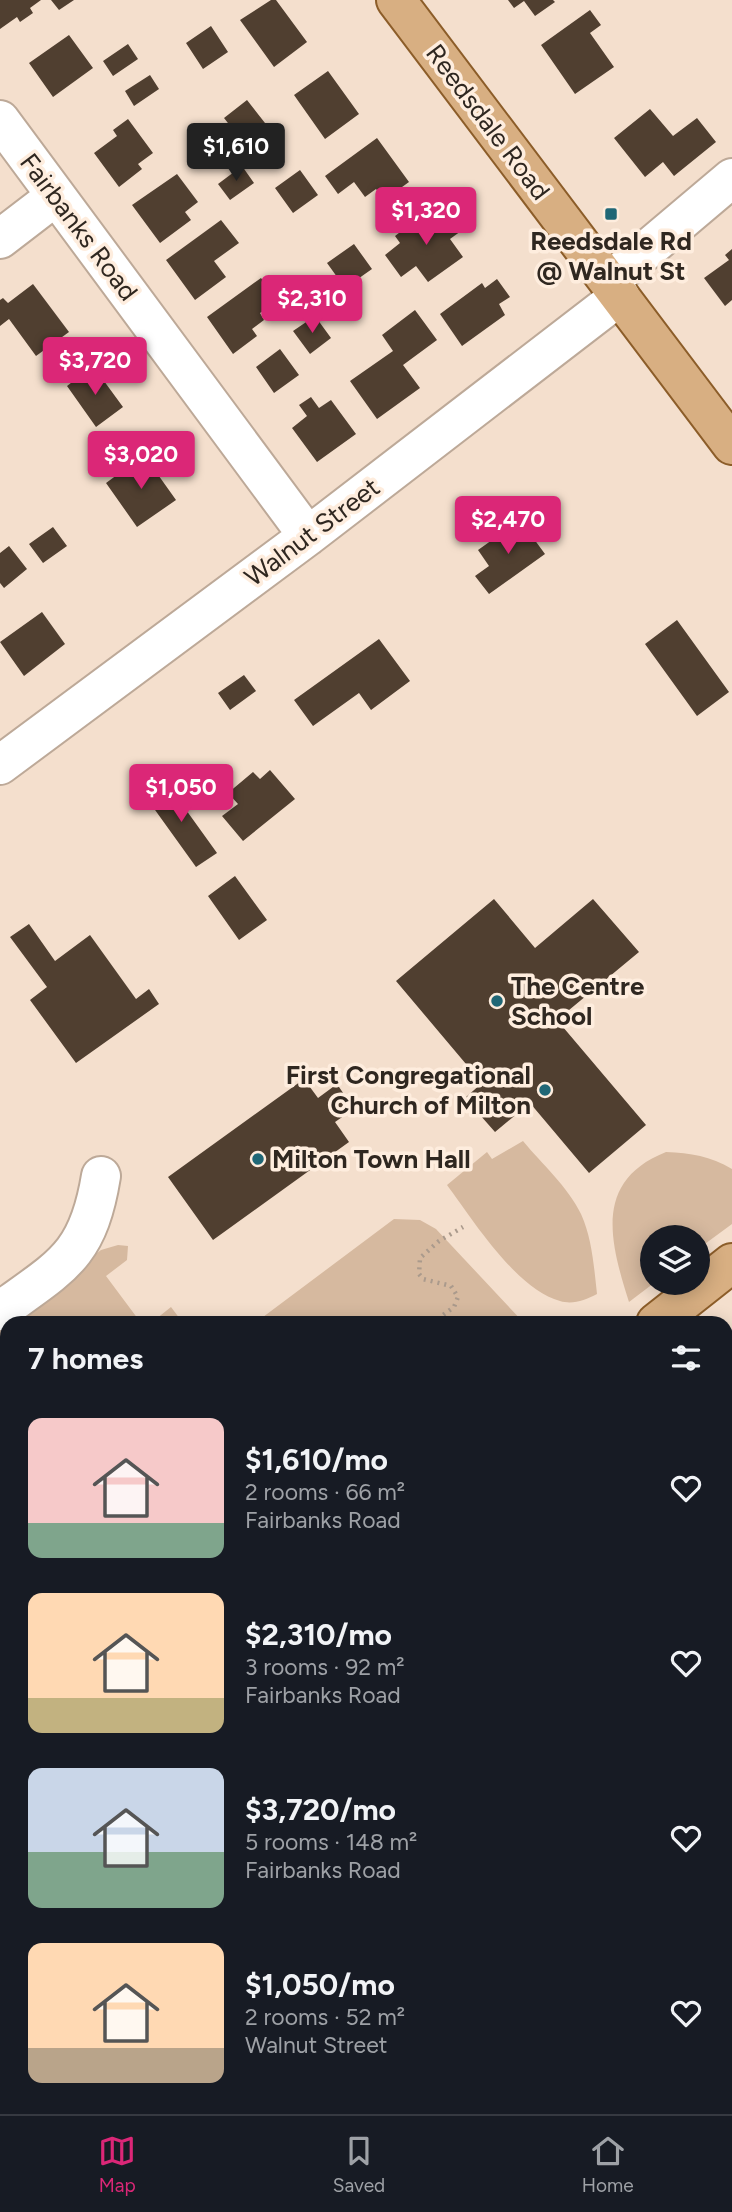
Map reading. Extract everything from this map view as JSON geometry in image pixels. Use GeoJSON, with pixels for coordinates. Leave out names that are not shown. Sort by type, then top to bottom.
{"type":"FeatureCollection","features":[{"type":"Feature","properties":{"kind":"main road","name":"Reedsdale Road"},"geometry":{"type":"LineString","coordinates":[[396,0],[732,445]]}},
{"type":"Feature","properties":{"kind":"main road"},"geometry":{"type":"LineString","coordinates":[[665,1316],[732,1263]]}},
{"type":"Feature","properties":{"kind":"street","name":"Fairbanks Road"},"geometry":{"type":"LineString","coordinates":[[0,120],[309,536]]}},
{"type":"Feature","properties":{"kind":"street","name":"Walnut Street"},"geometry":{"type":"LineString","coordinates":[[6,746],[309,536],[615,288],[732,178]]}},
{"type":"Feature","properties":{"kind":"street"},"geometry":{"type":"LineString","coordinates":[[0,239],[57,196]]}},
{"type":"Feature","properties":{"kind":"street"},"geometry":{"type":"LineString","coordinates":[[0,1311],[58,1268],[85,1237],[96,1206],[101,1176]]}},
{"type":"Feature","properties":{"kind":"path"},"geometry":{"type":"LineString","coordinates":[[442,1316],[454,1307],[458,1297],[450,1286],[423,1279],[419,1274],[420,1258],[439,1241],[463,1227]]}},
{"type":"Feature","properties":{"kind":"shaded area"},"geometry":{"type":"Polygon","coordinates":[[[523,1141],[562,1185],[581,1214],[594,1263],[597,1294],[574,1302],[565,1302],[544,1294],[527,1283],[497,1252],[447,1185],[487,1152],[492,1159],[523,1141]]]}},
{"type":"Feature","properties":{"kind":"shaded area"},"geometry":{"type":"Polygon","coordinates":[[[666,1152],[684,1153],[716,1161],[732,1169],[732,1224],[710,1240],[710,1225],[640,1225],[640,1294],[629,1302],[616,1257],[613,1215],[617,1196],[627,1179],[643,1164],[666,1152]]]}},
{"type":"Feature","properties":{"kind":"shaded area"},"geometry":{"type":"Polygon","coordinates":[[[394,1219],[420,1220],[436,1229],[517,1316],[264,1316],[394,1219]]]}},
{"type":"Feature","properties":{"kind":"shaded area"},"geometry":{"type":"Polygon","coordinates":[[[118,1245],[128,1246],[127,1260],[106,1276],[136,1316],[16,1316],[101,1250],[118,1245]]]}},
{"type":"Feature","properties":{"kind":"shaded area"},"geometry":{"type":"Polygon","coordinates":[[[171,1307],[178,1316],[160,1316],[171,1307]]]}},
{"type":"Feature","properties":{"kind":"building"},"geometry":{"type":"Polygon","coordinates":[[[0,0],[41,0],[30,8],[33,13],[20,22],[17,17],[0,29],[0,0]]]}},
{"type":"Feature","properties":{"kind":"building"},"geometry":{"type":"Polygon","coordinates":[[[51,0],[74,0],[59,10],[51,0]]]}},
{"type":"Feature","properties":{"kind":"building"},"geometry":{"type":"Polygon","coordinates":[[[271,0],[276,0],[307,42],[274,67],[240,20],[271,0]]]}},
{"type":"Feature","properties":{"kind":"building"},"geometry":{"type":"Polygon","coordinates":[[[508,0],[555,2],[535,16],[524,1],[514,8],[508,0]]]}},
{"type":"Feature","properties":{"kind":"building"},"geometry":{"type":"Polygon","coordinates":[[[590,10],[601,25],[590,33],[614,67],[575,94],[541,45],[590,10]]]}},
{"type":"Feature","properties":{"kind":"building"},"geometry":{"type":"Polygon","coordinates":[[[211,26],[228,52],[203,69],[186,43],[211,26]]]}},
{"type":"Feature","properties":{"kind":"building"},"geometry":{"type":"Polygon","coordinates":[[[69,35],[93,68],[53,97],[29,63],[69,35]]]}},
{"type":"Feature","properties":{"kind":"building"},"geometry":{"type":"Polygon","coordinates":[[[128,44],[138,59],[113,76],[103,61],[128,44]]]}},
{"type":"Feature","properties":{"kind":"building"},"geometry":{"type":"Polygon","coordinates":[[[328,71],[359,114],[325,139],[294,95],[328,71]]]}},
{"type":"Feature","properties":{"kind":"building"},"geometry":{"type":"Polygon","coordinates":[[[150,75],[159,89],[134,106],[125,91],[150,75]]]}},
{"type":"Feature","properties":{"kind":"building"},"geometry":{"type":"Polygon","coordinates":[[[247,100],[265,123],[242,141],[224,118],[247,100]]]}},
{"type":"Feature","properties":{"kind":"building"},"geometry":{"type":"Polygon","coordinates":[[[650,109],[673,136],[697,118],[716,142],[674,176],[663,162],[645,177],[614,138],[650,109]]]}},
{"type":"Feature","properties":{"kind":"building"},"geometry":{"type":"Polygon","coordinates":[[[128,119],[153,153],[138,164],[142,169],[119,187],[94,153],[117,136],[113,130],[128,119]]]}},
{"type":"Feature","properties":{"kind":"building"},"geometry":{"type":"Polygon","coordinates":[[[377,138],[409,182],[384,200],[376,189],[365,197],[354,182],[338,194],[325,176],[377,138]]]}},
{"type":"Feature","properties":{"kind":"building"},"geometry":{"type":"Polygon","coordinates":[[[242,166],[254,183],[230,200],[218,184],[242,166]]]}},
{"type":"Feature","properties":{"kind":"building"},"geometry":{"type":"Polygon","coordinates":[[[300,170],[318,195],[293,213],[275,188],[300,170]]]}},
{"type":"Feature","properties":{"kind":"building"},"geometry":{"type":"Polygon","coordinates":[[[177,174],[198,202],[185,212],[191,220],[160,243],[132,205],[177,174]]]}},
{"type":"Feature","properties":{"kind":"building"},"geometry":{"type":"Polygon","coordinates":[[[429,210],[439,224],[450,216],[461,231],[450,239],[463,257],[428,282],[416,266],[401,277],[385,255],[400,243],[395,236],[429,210]]]}},
{"type":"Feature","properties":{"kind":"building"},"geometry":{"type":"Polygon","coordinates":[[[221,220],[239,243],[214,261],[226,277],[195,300],[166,260],[221,220]]]}},
{"type":"Feature","properties":{"kind":"building"},"geometry":{"type":"Polygon","coordinates":[[[354,244],[372,269],[345,288],[327,263],[354,244]]]}},
{"type":"Feature","properties":{"kind":"building"},"geometry":{"type":"Polygon","coordinates":[[[732,249],[732,300],[725,306],[704,278],[729,260],[725,255],[732,249]]]}},
{"type":"Feature","properties":{"kind":"building"},"geometry":{"type":"Polygon","coordinates":[[[261,278],[278,301],[260,313],[264,320],[252,329],[257,336],[233,354],[207,317],[261,278]]]}},
{"type":"Feature","properties":{"kind":"building"},"geometry":{"type":"Polygon","coordinates":[[[497,279],[510,297],[499,304],[505,315],[462,346],[440,314],[482,283],[485,288],[497,279]]]}},
{"type":"Feature","properties":{"kind":"building"},"geometry":{"type":"Polygon","coordinates":[[[33,284],[69,332],[36,356],[9,319],[0,326],[0,300],[3,298],[8,303],[33,284]]]}},
{"type":"Feature","properties":{"kind":"building"},"geometry":{"type":"Polygon","coordinates":[[[415,310],[437,340],[403,365],[420,388],[377,419],[350,381],[393,351],[382,335],[415,310]]]}},
{"type":"Feature","properties":{"kind":"building"},"geometry":{"type":"Polygon","coordinates":[[[315,316],[331,338],[310,354],[293,331],[315,316]]]}},
{"type":"Feature","properties":{"kind":"building"},"geometry":{"type":"Polygon","coordinates":[[[280,349],[299,375],[274,393],[256,367],[280,349]]]}},
{"type":"Feature","properties":{"kind":"building"},"geometry":{"type":"Polygon","coordinates":[[[93,366],[123,407],[96,427],[67,386],[93,366]]]}},
{"type":"Feature","properties":{"kind":"building"},"geometry":{"type":"Polygon","coordinates":[[[311,397],[319,408],[331,400],[356,434],[317,462],[292,428],[307,416],[299,405],[311,397]]]}},
{"type":"Feature","properties":{"kind":"building"},"geometry":{"type":"Polygon","coordinates":[[[144,455],[176,500],[137,527],[106,483],[144,455]]]}},
{"type":"Feature","properties":{"kind":"building"},"geometry":{"type":"Polygon","coordinates":[[[520,520],[545,554],[489,594],[475,576],[489,566],[478,550],[520,520]]]}},
{"type":"Feature","properties":{"kind":"building"},"geometry":{"type":"Polygon","coordinates":[[[53,527],[67,546],[43,563],[29,544],[53,527]]]}},
{"type":"Feature","properties":{"kind":"building"},"geometry":{"type":"Polygon","coordinates":[[[9,546],[27,569],[4,588],[0,583],[0,553],[9,546]]]}},
{"type":"Feature","properties":{"kind":"building"},"geometry":{"type":"Polygon","coordinates":[[[42,612],[65,644],[24,676],[0,642],[42,612]]]}},
{"type":"Feature","properties":{"kind":"building"},"geometry":{"type":"Polygon","coordinates":[[[677,620],[729,692],[697,716],[645,644],[677,620]]]}},
{"type":"Feature","properties":{"kind":"building"},"geometry":{"type":"Polygon","coordinates":[[[379,639],[410,681],[371,710],[359,693],[313,726],[294,700],[379,639]]]}},
{"type":"Feature","properties":{"kind":"building"},"geometry":{"type":"Polygon","coordinates":[[[244,675],[256,691],[230,710],[218,693],[244,675]]]}},
{"type":"Feature","properties":{"kind":"building"},"geometry":{"type":"Polygon","coordinates":[[[270,770],[295,799],[243,841],[222,816],[238,804],[228,793],[253,772],[260,779],[270,770]]]}},
{"type":"Feature","properties":{"kind":"building"},"geometry":{"type":"Polygon","coordinates":[[[166,782],[217,853],[196,867],[145,796],[166,782]]]}},
{"type":"Feature","properties":{"kind":"building"},"geometry":{"type":"Polygon","coordinates":[[[235,876],[267,920],[239,940],[208,896],[235,876]]]}},
{"type":"Feature","properties":{"kind":"building","name":"The Centre School"},"geometry":{"type":"Polygon","coordinates":[[[494,899],[535,948],[593,899],[639,952],[557,1020],[646,1125],[589,1173],[530,1103],[495,1132],[465,1098],[482,1083],[396,981],[494,899]]]}},
{"type":"Feature","properties":{"kind":"building"},"geometry":{"type":"Polygon","coordinates":[[[29,924],[55,961],[90,935],[136,999],[149,989],[159,1004],[76,1063],[30,1000],[47,987],[10,937],[29,924]]]}},
{"type":"Feature","properties":{"kind":"building","name":"Milton Town Hall"},"geometry":{"type":"Polygon","coordinates":[[[304,1079],[318,1098],[337,1084],[354,1109],[335,1122],[349,1142],[213,1240],[168,1177],[304,1079]]]}},
{"type":"Feature","properties":{"kind":"place","name":"Reedsdale Rd @ Walnut St"},"geometry":{"type":"Point","coordinates":[611,214]}},
{"type":"Feature","properties":{"kind":"place","name":"The Centre School"},"geometry":{"type":"Point","coordinates":[497,1001]}},
{"type":"Feature","properties":{"kind":"place","name":"First Congregational Church of Milton"},"geometry":{"type":"Point","coordinates":[545,1090]}},
{"type":"Feature","properties":{"kind":"place","name":"Milton Town Hall"},"geometry":{"type":"Point","coordinates":[258,1159]}}]}
